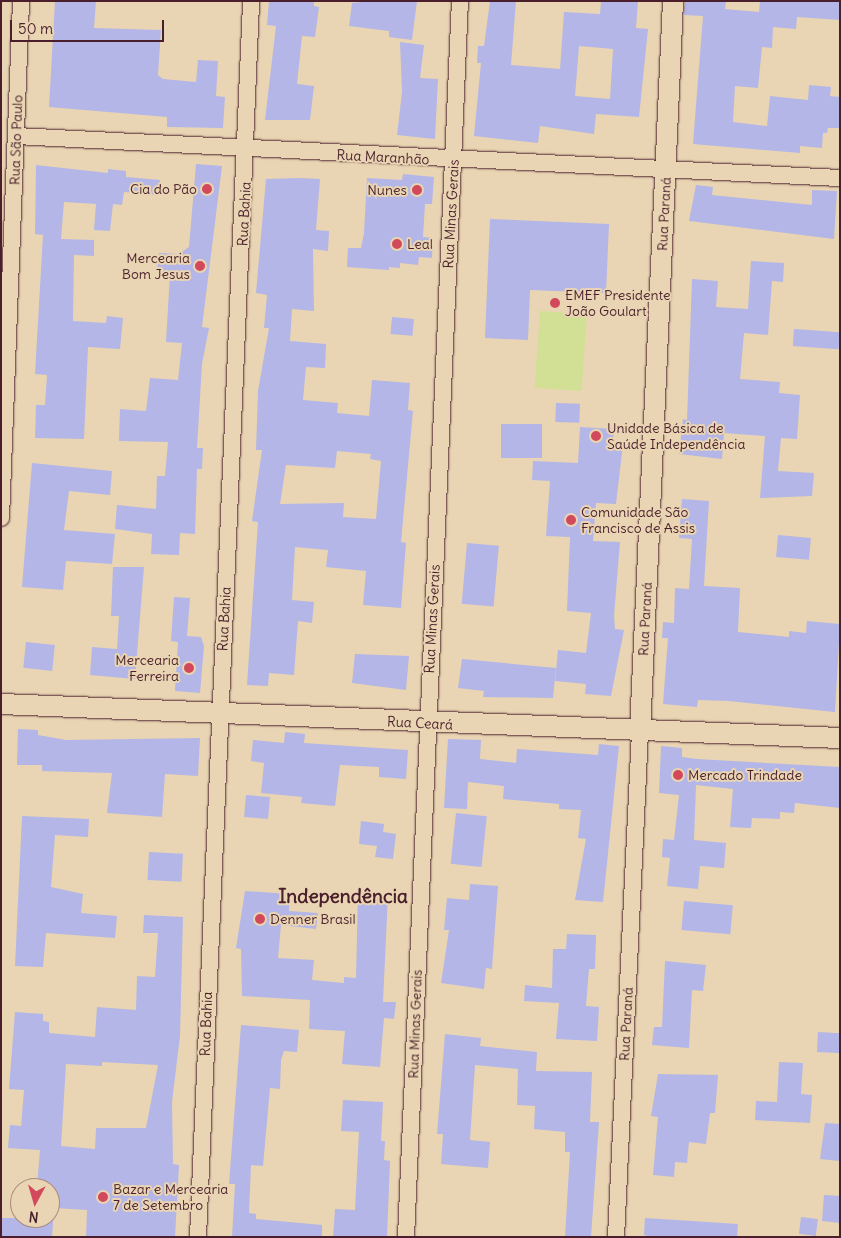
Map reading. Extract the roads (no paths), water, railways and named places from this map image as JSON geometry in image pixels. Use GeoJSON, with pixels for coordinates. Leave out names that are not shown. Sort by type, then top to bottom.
{"type":"FeatureCollection","features":[{"type":"Feature","properties":{"kind":"street","name":"Rua São Paulo"},"geometry":{"type":"LineString","coordinates":[[1,518],[22,1]]}},
{"type":"Feature","properties":{"kind":"street","name":"Rua Bahia"},"geometry":{"type":"LineString","coordinates":[[198,1237],[218,714],[248,150],[252,1]]}},
{"type":"Feature","properties":{"kind":"street","name":"Rua Minas Gerais"},"geometry":{"type":"LineString","coordinates":[[406,1237],[460,1]]}},
{"type":"Feature","properties":{"kind":"street","name":"Rua Paraná"},"geometry":{"type":"LineString","coordinates":[[616,1237],[667,170],[673,1]]}},
{"type":"Feature","properties":{"kind":"street","name":"Rua Maranhão"},"geometry":{"type":"LineString","coordinates":[[16,136],[248,150],[840,178]]}},
{"type":"Feature","properties":{"kind":"street","name":"Rua Ceará"},"geometry":{"type":"LineString","coordinates":[[1,704],[428,723],[840,738]]}},
{"type":"Feature","properties":{"kind":"place","name":"Cia do Pão"},"geometry":{"type":"Point","coordinates":[207,189]}},
{"type":"Feature","properties":{"kind":"place","name":"Nunes"},"geometry":{"type":"Point","coordinates":[417,190]}},
{"type":"Feature","properties":{"kind":"place","name":"Leal"},"geometry":{"type":"Point","coordinates":[397,244]}},
{"type":"Feature","properties":{"kind":"place","name":"Mercearia Bom Jesus"},"geometry":{"type":"Point","coordinates":[200,266]}},
{"type":"Feature","properties":{"kind":"place","name":"EMEF Presidente João Goulart"},"geometry":{"type":"Point","coordinates":[555,303]}},
{"type":"Feature","properties":{"kind":"place","name":"Unidade Básica de Saúde Independência"},"geometry":{"type":"Point","coordinates":[596,436]}},
{"type":"Feature","properties":{"kind":"place","name":"Comunidade São Francisco de Assis"},"geometry":{"type":"Point","coordinates":[571,520]}},
{"type":"Feature","properties":{"kind":"place","name":"Mercearia Ferreira"},"geometry":{"type":"Point","coordinates":[189,668]}},
{"type":"Feature","properties":{"kind":"place","name":"Mercado Trindade"},"geometry":{"type":"Point","coordinates":[678,775]}},
{"type":"Feature","properties":{"kind":"place","name":"Denner Brasil"},"geometry":{"type":"Point","coordinates":[260,919]}},
{"type":"Feature","properties":{"kind":"place","name":"Bazar e Mercearia 7 de Setembro"},"geometry":{"type":"Point","coordinates":[103,1197]}},
{"type":"Feature","properties":{"kind":"district","name":"Independência"},"geometry":{"type":"Point","coordinates":[343,897]}}]}
